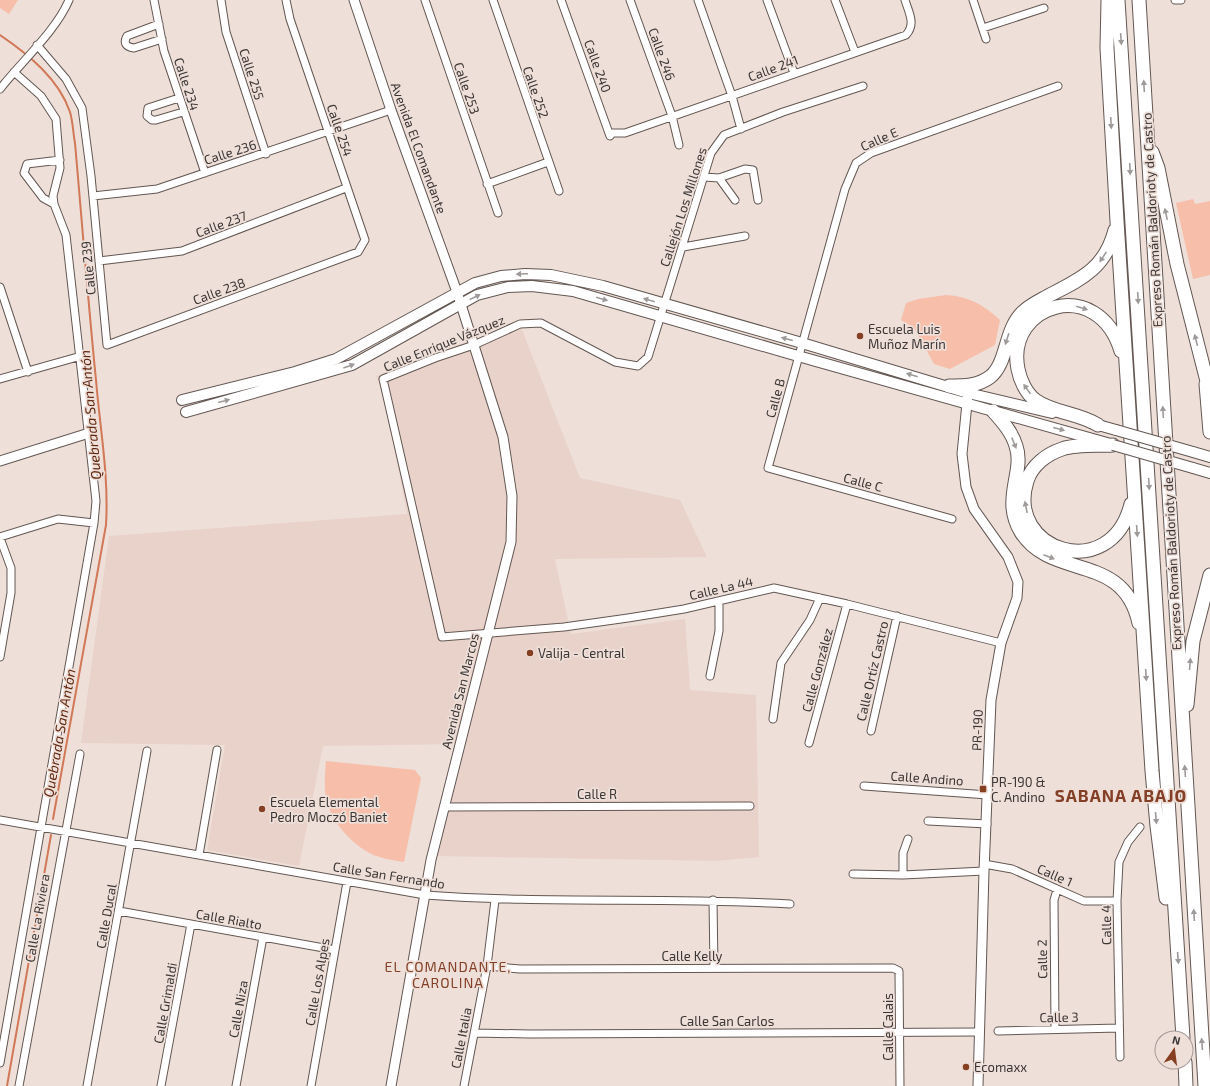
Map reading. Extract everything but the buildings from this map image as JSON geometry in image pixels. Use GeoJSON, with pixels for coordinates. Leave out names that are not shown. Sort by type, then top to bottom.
{"type":"FeatureCollection","features":[{"type":"Feature","properties":{"kind":"highway"},"geometry":{"type":"LineString","coordinates":[[1108,0],[1107,48],[1117,221],[1157,826],[1168,909],[1175,920]]}},
{"type":"Feature","properties":{"kind":"highway","name":"Expreso Román Baldorioty de Castro"},"geometry":{"type":"LineString","coordinates":[[1118,0],[1129,147],[1182,1030]]}},
{"type":"Feature","properties":{"kind":"highway","name":"Expreso Román Baldorioty de Castro"},"geometry":{"type":"LineString","coordinates":[[1139,0],[1182,730],[1205,1086]]}},
{"type":"Feature","properties":{"kind":"highway"},"geometry":{"type":"LineString","coordinates":[[1147,137],[1158,168],[1177,264],[1210,393]]}},
{"type":"Feature","properties":{"kind":"highway"},"geometry":{"type":"LineString","coordinates":[[949,386],[976,384],[987,379],[995,372],[1010,329],[1016,320],[1034,303],[1080,280],[1094,269],[1111,243],[1117,221]]}},
{"type":"Feature","properties":{"kind":"highway"},"geometry":{"type":"LineString","coordinates":[[1098,425],[1090,419],[1060,410],[1036,400],[1030,394],[1019,377],[1017,366],[1019,342],[1023,333],[1036,317],[1052,308],[1073,305],[1091,311],[1100,316],[1113,330],[1119,345],[1127,375]]}},
{"type":"Feature","properties":{"kind":"highway"},"geometry":{"type":"LineString","coordinates":[[1205,378],[1210,432]]}},
{"type":"Feature","properties":{"kind":"highway"},"geometry":{"type":"LineString","coordinates":[[993,411],[1007,428],[1016,446],[1018,458],[1012,495],[1014,513],[1020,530],[1041,553],[1102,574],[1119,586],[1131,602],[1137,616],[1145,652]]}},
{"type":"Feature","properties":{"kind":"highway"},"geometry":{"type":"LineString","coordinates":[[1113,445],[1063,448],[1046,457],[1033,470],[1025,487],[1024,498],[1028,517],[1036,532],[1051,545],[1064,550],[1086,551],[1109,542],[1125,525],[1134,492]]}},
{"type":"Feature","properties":{"kind":"highway"},"geometry":{"type":"LineString","coordinates":[[1182,730],[1189,696],[1193,641],[1210,575]]}},
{"type":"Feature","properties":{"kind":"highway"},"geometry":{"type":"LineString","coordinates":[[1185,1070],[1186,1086]]}},
{"type":"Feature","properties":{"kind":"main road"},"geometry":{"type":"LineString","coordinates":[[182,400],[295,372],[336,359],[475,283],[501,276],[525,274],[571,279],[803,339],[968,393],[1098,425],[1210,457]]}},
{"type":"Feature","properties":{"kind":"main road"},"geometry":{"type":"LineString","coordinates":[[186,412],[352,365],[477,295],[508,287],[532,286],[573,291],[1210,473]]}},
{"type":"Feature","properties":{"kind":"street"},"geometry":{"type":"LineString","coordinates":[[0,89],[36,47],[62,13],[69,0]]}},
{"type":"Feature","properties":{"kind":"street","name":"Calle 234"},"geometry":{"type":"LineString","coordinates":[[154,0],[162,39],[183,112],[205,173]]}},
{"type":"Feature","properties":{"kind":"street","name":"Calle 255"},"geometry":{"type":"LineString","coordinates":[[221,0],[226,32],[266,154]]}},
{"type":"Feature","properties":{"kind":"street","name":"Calle 254"},"geometry":{"type":"LineString","coordinates":[[286,0],[290,19],[364,240],[358,252],[345,257]]}},
{"type":"Feature","properties":{"kind":"street","name":"Avenida El Comandante"},"geometry":{"type":"LineString","coordinates":[[354,0],[391,110],[461,305]]}},
{"type":"Feature","properties":{"kind":"street","name":"Calle 253"},"geometry":{"type":"LineString","coordinates":[[425,0],[487,184]]}},
{"type":"Feature","properties":{"kind":"street","name":"Calle 252"},"geometry":{"type":"LineString","coordinates":[[492,0],[559,191]]}},
{"type":"Feature","properties":{"kind":"street","name":"Calle 240"},"geometry":{"type":"LineString","coordinates":[[561,0],[610,136],[612,133]]}},
{"type":"Feature","properties":{"kind":"street","name":"Calle 246"},"geometry":{"type":"LineString","coordinates":[[630,0],[672,116],[680,145]]}},
{"type":"Feature","properties":{"kind":"street"},"geometry":{"type":"LineString","coordinates":[[698,0],[732,96],[741,129]]}},
{"type":"Feature","properties":{"kind":"street"},"geometry":{"type":"LineString","coordinates":[[767,0],[794,73]]}},
{"type":"Feature","properties":{"kind":"street"},"geometry":{"type":"LineString","coordinates":[[835,0],[855,52]]}},
{"type":"Feature","properties":{"kind":"street","name":"Calle 241"},"geometry":{"type":"LineString","coordinates":[[612,133],[625,133],[906,35],[911,30],[912,23],[905,0]]}},
{"type":"Feature","properties":{"kind":"street"},"geometry":{"type":"LineString","coordinates":[[973,0],[986,39]]}},
{"type":"Feature","properties":{"kind":"street"},"geometry":{"type":"LineString","coordinates":[[1175,0],[1181,0]]}},
{"type":"Feature","properties":{"kind":"street"},"geometry":{"type":"LineString","coordinates":[[983,28],[1044,8]]}},
{"type":"Feature","properties":{"kind":"street"},"geometry":{"type":"LineString","coordinates":[[159,24],[127,36],[125,44],[129,48],[134,48],[162,39]]}},
{"type":"Feature","properties":{"kind":"street"},"geometry":{"type":"LineString","coordinates":[[36,47],[66,79],[82,108],[93,196]]}},
{"type":"Feature","properties":{"kind":"street"},"geometry":{"type":"LineString","coordinates":[[0,1063],[94,523],[96,501],[81,356],[66,235],[54,204],[53,196],[60,168],[56,119],[41,96],[14,72]]}},
{"type":"Feature","properties":{"kind":"street","name":"Callejón Los Millones"},"geometry":{"type":"LineString","coordinates":[[661,316],[711,153],[724,135],[783,112],[864,86]]}},
{"type":"Feature","properties":{"kind":"street","name":"Calle E"},"geometry":{"type":"LineString","coordinates":[[803,339],[848,180],[856,163],[871,153],[1058,86]]}},
{"type":"Feature","properties":{"kind":"street"},"geometry":{"type":"LineString","coordinates":[[179,98],[148,108],[147,116],[149,119],[156,120],[183,112]]}},
{"type":"Feature","properties":{"kind":"street","name":"Calle 236"},"geometry":{"type":"LineString","coordinates":[[93,196],[157,189],[266,154],[327,131],[391,110]]}},
{"type":"Feature","properties":{"kind":"street"},"geometry":{"type":"LineString","coordinates":[[54,204],[43,198],[24,173],[24,168],[27,164],[60,160]]}},
{"type":"Feature","properties":{"kind":"street"},"geometry":{"type":"LineString","coordinates":[[498,213],[487,184],[548,162]]}},
{"type":"Feature","properties":{"kind":"street"},"geometry":{"type":"LineString","coordinates":[[704,178],[719,178],[745,169],[753,170],[758,200]]}},
{"type":"Feature","properties":{"kind":"street"},"geometry":{"type":"LineString","coordinates":[[719,178],[735,200]]}},
{"type":"Feature","properties":{"kind":"street","name":"Calle 237"},"geometry":{"type":"LineString","coordinates":[[100,261],[182,251],[346,188]]}},
{"type":"Feature","properties":{"kind":"street","name":"Calle 239"},"geometry":{"type":"LineString","coordinates":[[93,196],[106,339]]}},
{"type":"Feature","properties":{"kind":"street"},"geometry":{"type":"LineString","coordinates":[[683,246],[746,236]]}},
{"type":"Feature","properties":{"kind":"street","name":"Calle 238"},"geometry":{"type":"LineString","coordinates":[[106,339],[107,345],[345,257]]}},
{"type":"Feature","properties":{"kind":"street"},"geometry":{"type":"LineString","coordinates":[[0,287],[28,372]]}},
{"type":"Feature","properties":{"kind":"street","name":"Avenida San Marcos"},"geometry":{"type":"LineString","coordinates":[[391,1086],[431,860],[510,542],[512,496],[503,437],[461,305]]}},
{"type":"Feature","properties":{"kind":"street","name":"Calle Enrique Vázquez"},"geometry":{"type":"LineString","coordinates":[[442,637],[383,380],[435,358],[474,345],[520,324],[541,323],[615,362],[638,366],[648,356],[661,316]]}},
{"type":"Feature","properties":{"kind":"street","name":"Calle B"},"geometry":{"type":"LineString","coordinates":[[768,468],[803,339]]}},
{"type":"Feature","properties":{"kind":"street"},"geometry":{"type":"LineString","coordinates":[[0,379],[81,356]]}},
{"type":"Feature","properties":{"kind":"street","name":"PR-190"},"geometry":{"type":"LineString","coordinates":[[968,393],[962,454],[966,487],[974,509],[1008,557],[1018,582],[1017,598],[1001,643],[991,700],[984,867],[978,1086]]}},
{"type":"Feature","properties":{"kind":"street"},"geometry":{"type":"LineString","coordinates":[[182,400],[186,412]]}},
{"type":"Feature","properties":{"kind":"street"},"geometry":{"type":"LineString","coordinates":[[0,461],[89,433]]}},
{"type":"Feature","properties":{"kind":"street","name":"Calle C"},"geometry":{"type":"LineString","coordinates":[[768,468],[952,519]]}},
{"type":"Feature","properties":{"kind":"street"},"geometry":{"type":"LineString","coordinates":[[0,657],[11,593],[11,568],[0,538],[58,519],[94,523]]}},
{"type":"Feature","properties":{"kind":"street","name":"Calle La 44"},"geometry":{"type":"LineString","coordinates":[[442,637],[488,632],[564,627],[669,612],[719,602],[774,588],[897,616],[1001,643]]}},
{"type":"Feature","properties":{"kind":"street"},"geometry":{"type":"LineString","coordinates":[[773,718],[781,663],[810,620],[820,598]]}},
{"type":"Feature","properties":{"kind":"street"},"geometry":{"type":"LineString","coordinates":[[710,676],[719,631],[719,602]]}},
{"type":"Feature","properties":{"kind":"street","name":"Calle González"},"geometry":{"type":"LineString","coordinates":[[809,743],[847,604]]}},
{"type":"Feature","properties":{"kind":"street","name":"Calle Ortíz Castro"},"geometry":{"type":"LineString","coordinates":[[871,731],[897,616]]}},
{"type":"Feature","properties":{"kind":"street"},"geometry":{"type":"LineString","coordinates":[[199,855],[217,750]]}},
{"type":"Feature","properties":{"kind":"street","name":"Calle Ducal"},"geometry":{"type":"LineString","coordinates":[[87,1086],[147,751]]}},
{"type":"Feature","properties":{"kind":"street","name":"Calle La Riviera"},"geometry":{"type":"LineString","coordinates":[[19,1086],[64,832],[80,754]]}},
{"type":"Feature","properties":{"kind":"street","name":"Calle Andino"},"geometry":{"type":"LineString","coordinates":[[864,786],[988,795]]}},
{"type":"Feature","properties":{"kind":"street","name":"Calle R"},"geometry":{"type":"LineString","coordinates":[[444,807],[750,806]]}},
{"type":"Feature","properties":{"kind":"street","name":"Calle San Fernando"},"geometry":{"type":"LineString","coordinates":[[0,820],[425,896],[495,900],[713,900],[790,904]]}},
{"type":"Feature","properties":{"kind":"street"},"geometry":{"type":"LineString","coordinates":[[928,821],[987,824]]}},
{"type":"Feature","properties":{"kind":"street","name":"Calle 4"},"geometry":{"type":"LineString","coordinates":[[1120,1057],[1117,901],[1119,862],[1128,842],[1140,827]]}},
{"type":"Feature","properties":{"kind":"street"},"geometry":{"type":"LineString","coordinates":[[903,875],[903,852],[908,839]]}},
{"type":"Feature","properties":{"kind":"street","name":"Calle 1"},"geometry":{"type":"LineString","coordinates":[[853,874],[903,875],[984,867],[1012,869],[1084,901],[1117,901]]}},
{"type":"Feature","properties":{"kind":"street","name":"Calle Los Alpes"},"geometry":{"type":"LineString","coordinates":[[311,1086],[348,882]]}},
{"type":"Feature","properties":{"kind":"street","name":"Calle 2"},"geometry":{"type":"LineString","coordinates":[[1055,1029],[1054,900],[1057,890]]}},
{"type":"Feature","properties":{"kind":"street","name":"Calle Italia"},"geometry":{"type":"LineString","coordinates":[[464,1086],[486,966],[495,900]]}},
{"type":"Feature","properties":{"kind":"street"},"geometry":{"type":"LineString","coordinates":[[713,900],[714,968]]}},
{"type":"Feature","properties":{"kind":"street","name":"Calle Rialto"},"geometry":{"type":"LineString","coordinates":[[119,911],[335,950]]}},
{"type":"Feature","properties":{"kind":"street","name":"Calle Grimaldi"},"geometry":{"type":"LineString","coordinates":[[162,1086],[191,924]]}},
{"type":"Feature","properties":{"kind":"street","name":"Calle Niza"},"geometry":{"type":"LineString","coordinates":[[236,1086],[263,937]]}},
{"type":"Feature","properties":{"kind":"street","name":"Calle Kelly"},"geometry":{"type":"LineString","coordinates":[[486,966],[520,969],[898,969]]}},
{"type":"Feature","properties":{"kind":"street","name":"Calle Calais"},"geometry":{"type":"LineString","coordinates":[[898,969],[901,1032],[900,1086]]}},
{"type":"Feature","properties":{"kind":"street","name":"Calle 3"},"geometry":{"type":"LineString","coordinates":[[998,1031],[1120,1028]]}},
{"type":"Feature","properties":{"kind":"street","name":"Calle San Carlos"},"geometry":{"type":"LineString","coordinates":[[475,1032],[546,1034],[979,1032]]}},
{"type":"Feature","properties":{"kind":"shaded area"},"geometry":{"type":"Polygon","coordinates":[[[0,0],[18,0],[9,14],[0,8],[0,0]]]}},
{"type":"Feature","properties":{"kind":"shaded area"},"geometry":{"type":"Polygon","coordinates":[[[1193,199],[1195,204],[1210,201],[1210,275],[1193,279],[1176,203],[1193,199]]]}},
{"type":"Feature","properties":{"kind":"shaded area"},"geometry":{"type":"Polygon","coordinates":[[[946,295],[969,299],[988,310],[1000,320],[995,345],[950,369],[934,364],[914,328],[901,320],[906,303],[918,299],[946,295]]]}},
{"type":"Feature","properties":{"kind":"shaded area"},"geometry":{"type":"Polygon","coordinates":[[[519,322],[580,478],[680,500],[707,557],[555,559],[571,634],[685,619],[690,690],[756,695],[759,857],[716,861],[435,856],[460,744],[323,746],[299,866],[207,850],[225,745],[81,743],[109,536],[407,514],[385,399],[376,376],[519,322]]]}},
{"type":"Feature","properties":{"kind":"shaded area"},"geometry":{"type":"Polygon","coordinates":[[[326,761],[415,770],[421,778],[404,862],[370,853],[346,835],[331,814],[328,806],[325,784],[326,761]]]}},
{"type":"Feature","properties":{"kind":"waterway","name":"Quebrada San Antón"},"geometry":{"type":"LineString","coordinates":[[0,35],[32,59],[50,78],[65,100],[71,116],[75,143],[90,321],[105,471],[107,507],[106,525],[53,819]]}},
{"type":"Feature","properties":{"kind":"waterway","name":"Quebrada San Antón"},"geometry":{"type":"LineString","coordinates":[[7,1086],[51,835]]}},
{"type":"Feature","properties":{"kind":"place","name":"Escuela Luis Muñoz Marín"},"geometry":{"type":"Point","coordinates":[860,336]}},
{"type":"Feature","properties":{"kind":"place","name":"Valija - Central"},"geometry":{"type":"Point","coordinates":[530,653]}},
{"type":"Feature","properties":{"kind":"place","name":"PR-190 & C. Andino"},"geometry":{"type":"Point","coordinates":[983,789]}},
{"type":"Feature","properties":{"kind":"place","name":"Escuela Elemental Pedro Moczó Baniet"},"geometry":{"type":"Point","coordinates":[262,809]}},
{"type":"Feature","properties":{"kind":"place","name":"Ecomaxx"},"geometry":{"type":"Point","coordinates":[966,1067]}},
{"type":"Feature","properties":{"kind":"district","name":"SABANA ABAJO"},"geometry":{"type":"Point","coordinates":[1121,795]}},
{"type":"Feature","properties":{"kind":"district","name":"EL COMANDANTE, CAROLINA"},"geometry":{"type":"Point","coordinates":[448,974]}}]}
